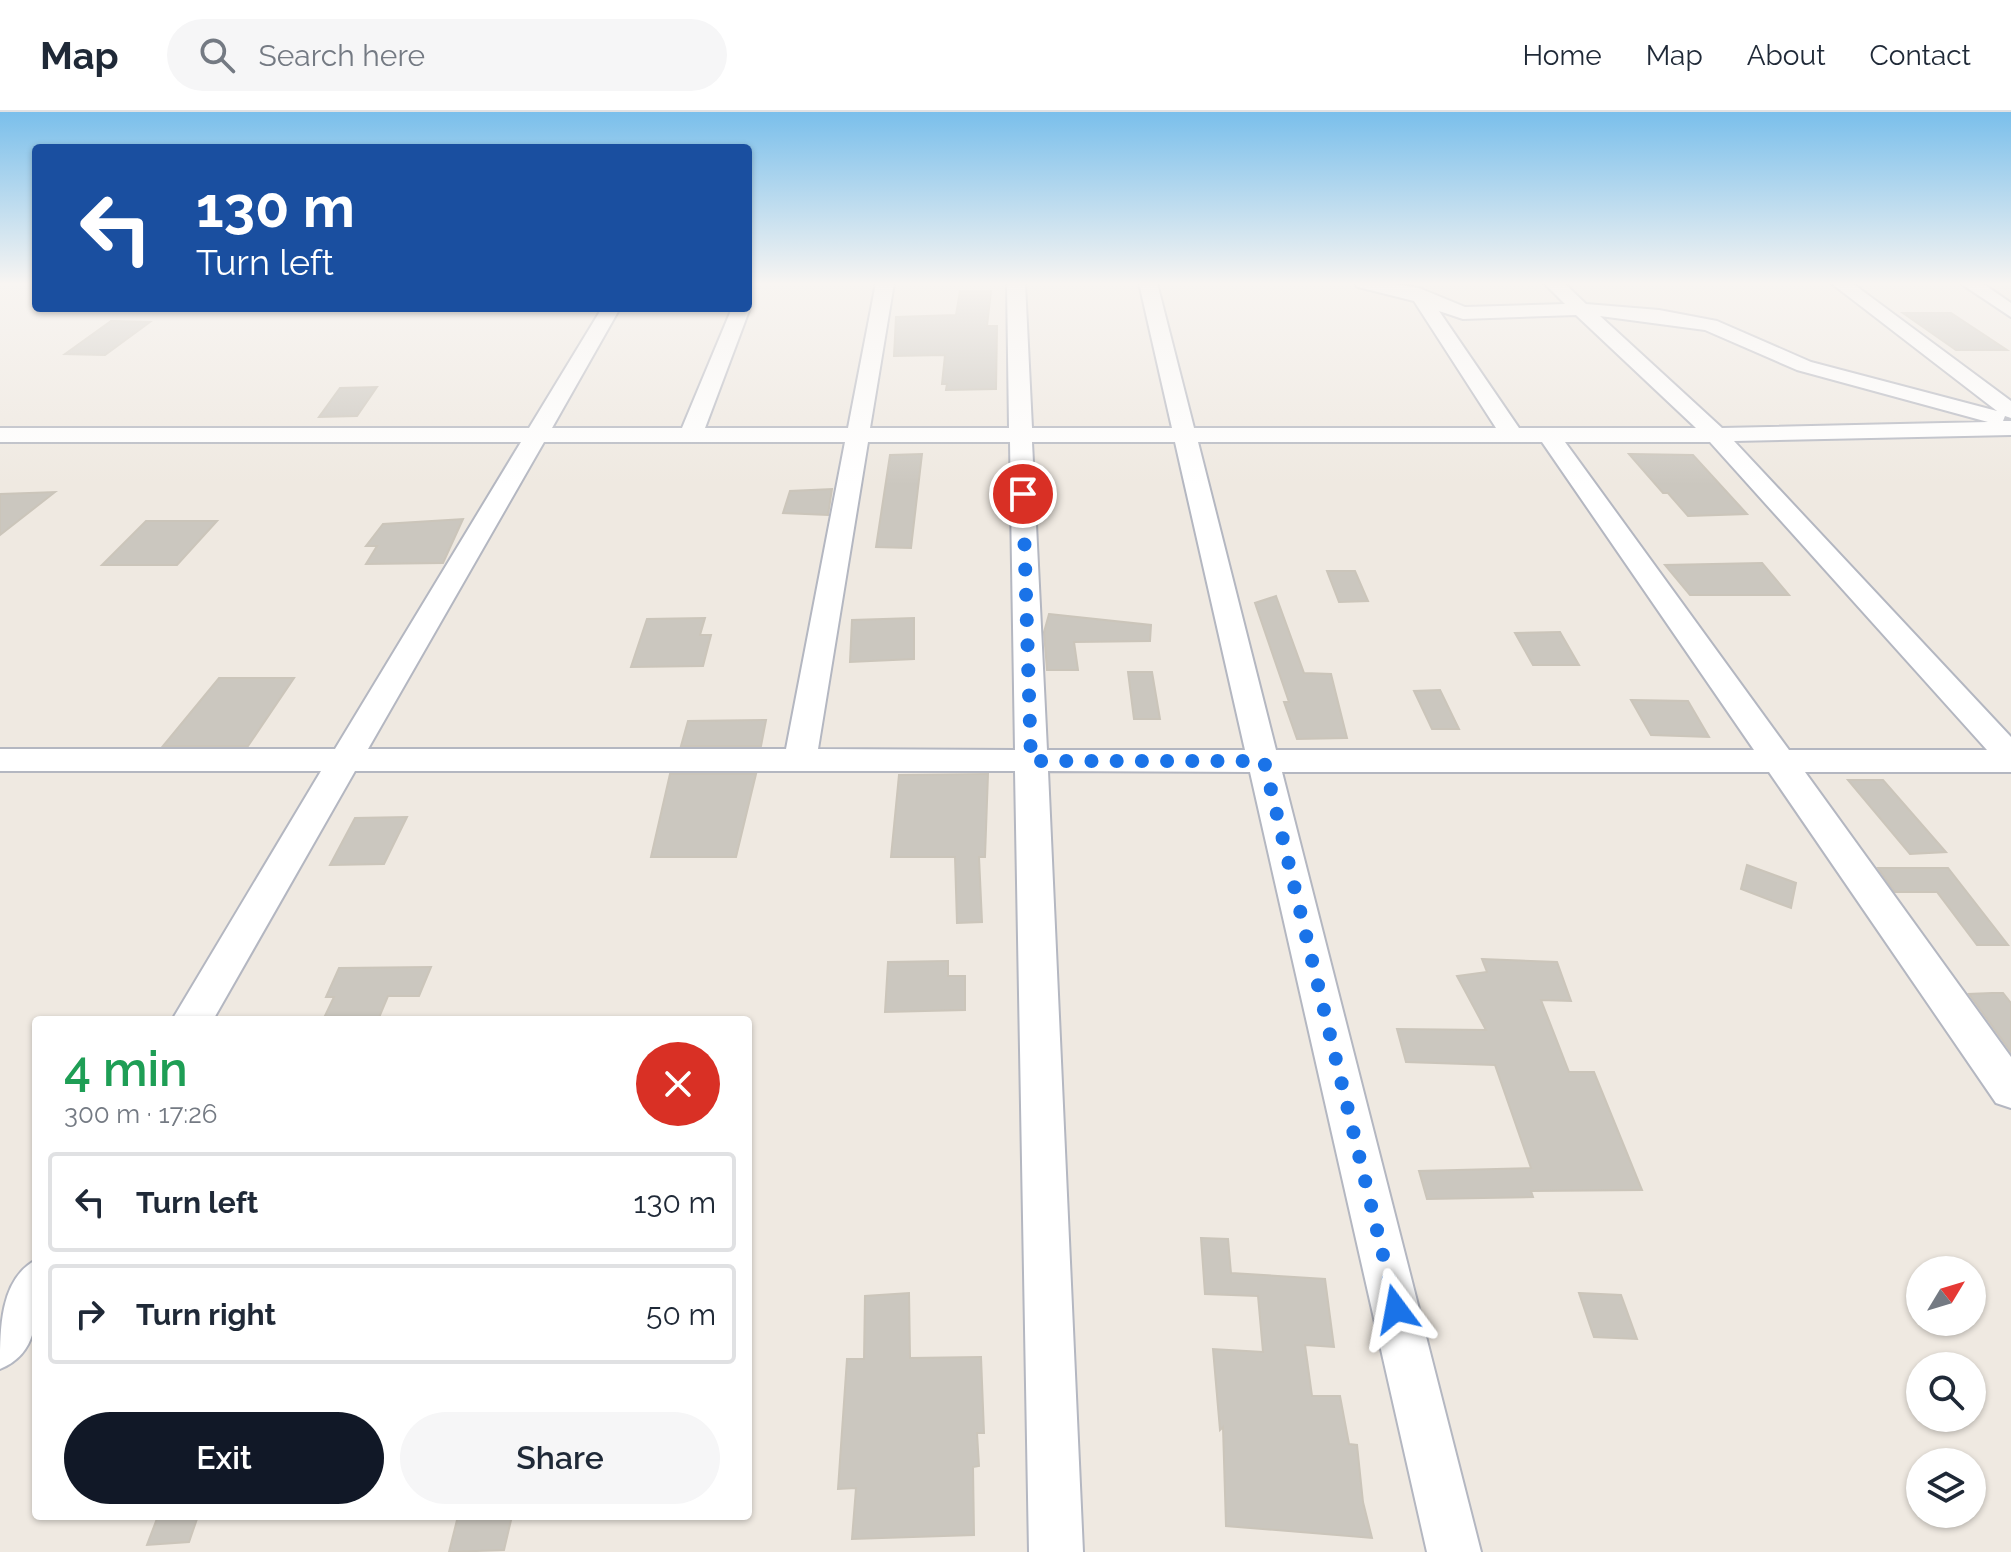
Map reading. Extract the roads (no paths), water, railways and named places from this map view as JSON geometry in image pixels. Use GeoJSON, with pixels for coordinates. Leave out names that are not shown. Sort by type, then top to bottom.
{"type":"FeatureCollection","features":[{"type":"Feature","properties":{"kind":"street"},"geometry":{"type":"LineString","coordinates":[[194,1016],[586,350]]}},
{"type":"Feature","properties":{"kind":"street"},"geometry":{"type":"LineString","coordinates":[[691,435],[724,350]]}},
{"type":"Feature","properties":{"kind":"street"},"geometry":{"type":"LineString","coordinates":[[800,761],[873,350]]}},
{"type":"Feature","properties":{"kind":"street"},"geometry":{"type":"LineString","coordinates":[[1018,350],[1056,1552]]}},
{"type":"Feature","properties":{"kind":"street"},"geometry":{"type":"LineString","coordinates":[[1164,350],[1454,1552]]}},
{"type":"Feature","properties":{"kind":"street"},"geometry":{"type":"LineString","coordinates":[[1456,350],[1512,435]]}},
{"type":"Feature","properties":{"kind":"street"},"geometry":{"type":"LineString","coordinates":[[1624,350],[1716,435],[2011,759]]}},
{"type":"Feature","properties":{"kind":"street"},"geometry":{"type":"LineString","coordinates":[[1768,350],[1804,366],[2011,422]]}},
{"type":"Feature","properties":{"kind":"street"},"geometry":{"type":"LineString","coordinates":[[1930,350],[2011,411]]}},
{"type":"Feature","properties":{"kind":"street"},"geometry":{"type":"LineString","coordinates":[[0,435],[1716,435],[2011,428]]}},
{"type":"Feature","properties":{"kind":"street"},"geometry":{"type":"LineString","coordinates":[[1549,435],[2011,1090]]}},
{"type":"Feature","properties":{"kind":"street"},"geometry":{"type":"LineString","coordinates":[[0,760],[2011,759]]}},
{"type":"Feature","properties":{"kind":"street"},"geometry":{"type":"LineString","coordinates":[[0,1345],[32,1291]]}}]}
